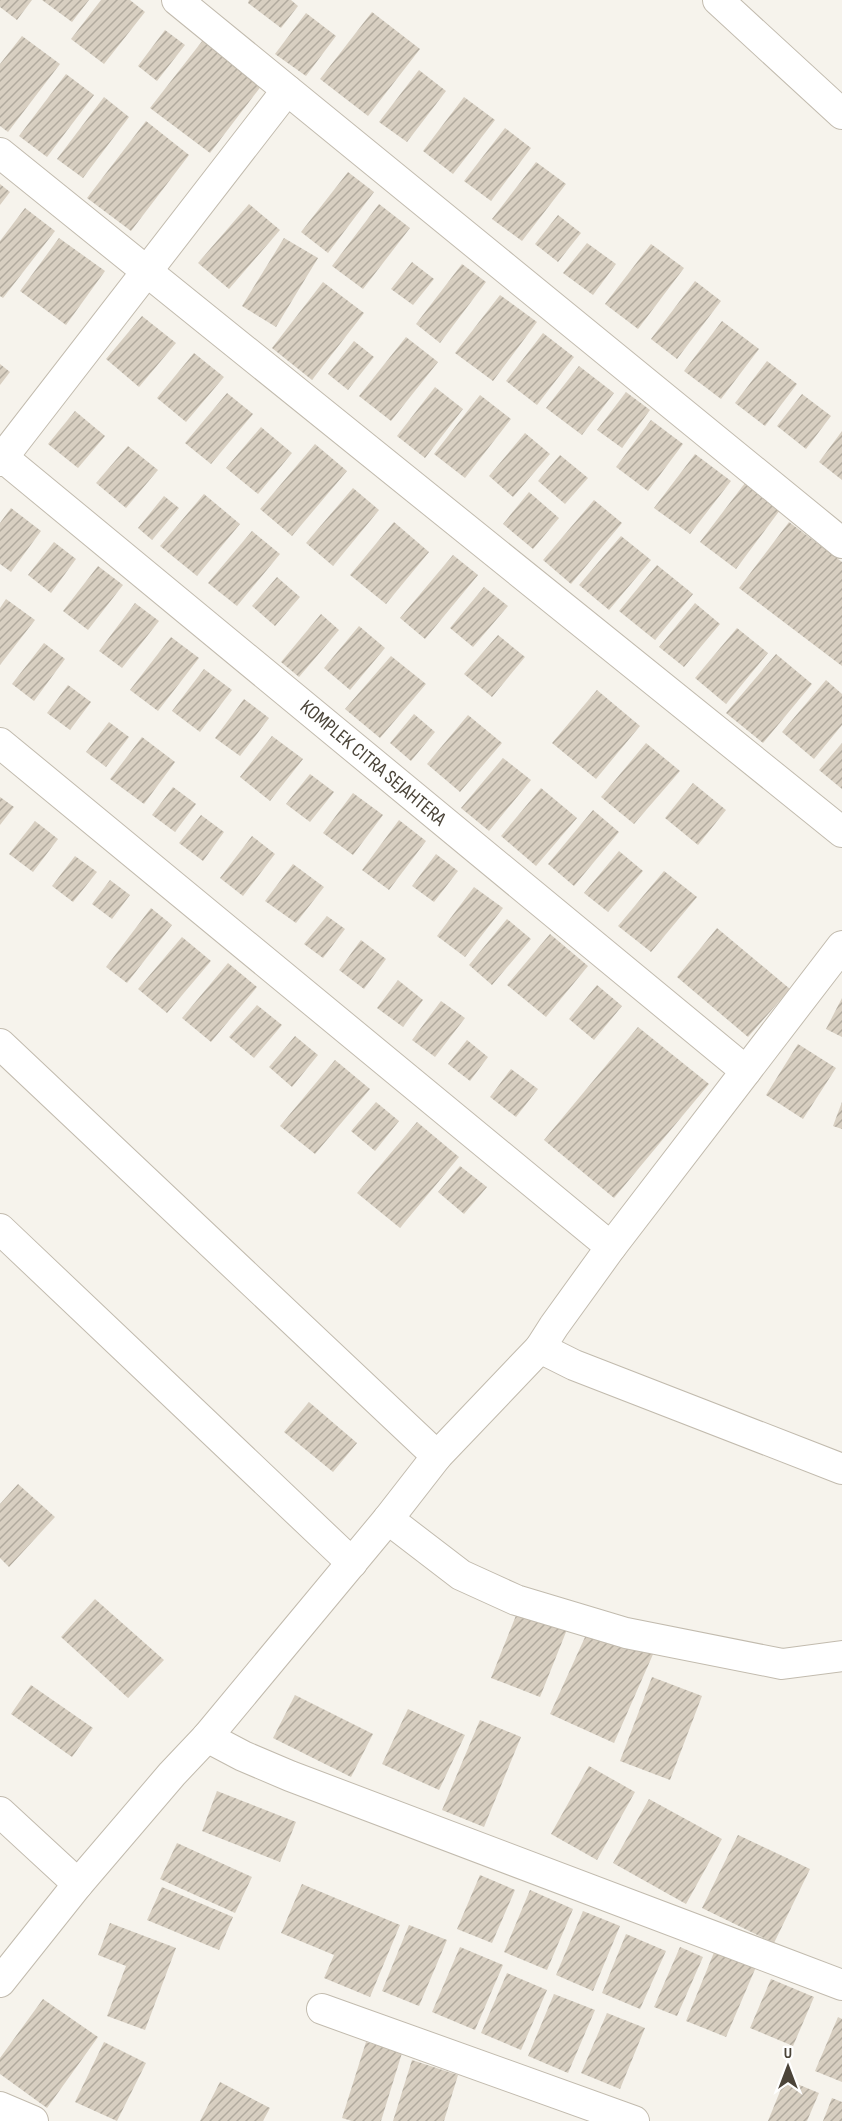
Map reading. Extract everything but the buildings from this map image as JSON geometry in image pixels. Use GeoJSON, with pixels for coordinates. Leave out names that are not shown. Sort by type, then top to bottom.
{"type":"FeatureCollection","features":[{"type":"Feature","properties":{"kind":"street"},"geometry":{"type":"LineString","coordinates":[[177,0],[842,543]]}},
{"type":"Feature","properties":{"kind":"street"},"geometry":{"type":"LineString","coordinates":[[718,0],[842,114]]}},
{"type":"Feature","properties":{"kind":"street"},"geometry":{"type":"LineString","coordinates":[[1,458],[287,90]]}},
{"type":"Feature","properties":{"kind":"street"},"geometry":{"type":"LineString","coordinates":[[0,153],[842,832]]}},
{"type":"Feature","properties":{"kind":"street","name":"KOMPLEK CITRA SEJAHTERA"},"geometry":{"type":"LineString","coordinates":[[1,458],[746,1071]]}},
{"type":"Feature","properties":{"kind":"street"},"geometry":{"type":"LineString","coordinates":[[0,743],[611,1248]]}},
{"type":"Feature","properties":{"kind":"street"},"geometry":{"type":"LineString","coordinates":[[0,1982],[78,1884],[172,1774],[207,1737],[352,1563],[437,1456],[540,1348],[611,1248],[842,946]]}},
{"type":"Feature","properties":{"kind":"street"},"geometry":{"type":"LineString","coordinates":[[0,1044],[437,1456]]}},
{"type":"Feature","properties":{"kind":"street"},"geometry":{"type":"LineString","coordinates":[[0,1229],[352,1563]]}},
{"type":"Feature","properties":{"kind":"street"},"geometry":{"type":"LineString","coordinates":[[540,1348],[574,1365],[842,1469]]}},
{"type":"Feature","properties":{"kind":"street"},"geometry":{"type":"LineString","coordinates":[[388,1519],[461,1575],[527,1604],[626,1633],[782,1664],[842,1656]]}},
{"type":"Feature","properties":{"kind":"street"},"geometry":{"type":"LineString","coordinates":[[207,1737],[243,1756],[290,1776],[842,1984]]}},
{"type":"Feature","properties":{"kind":"street"},"geometry":{"type":"LineString","coordinates":[[0,1812],[78,1884]]}},
{"type":"Feature","properties":{"kind":"street"},"geometry":{"type":"LineString","coordinates":[[322,2009],[634,2121]]}},
{"type":"Feature","properties":{"kind":"street"},"geometry":{"type":"LineString","coordinates":[[0,2107],[33,2121]]}}]}
